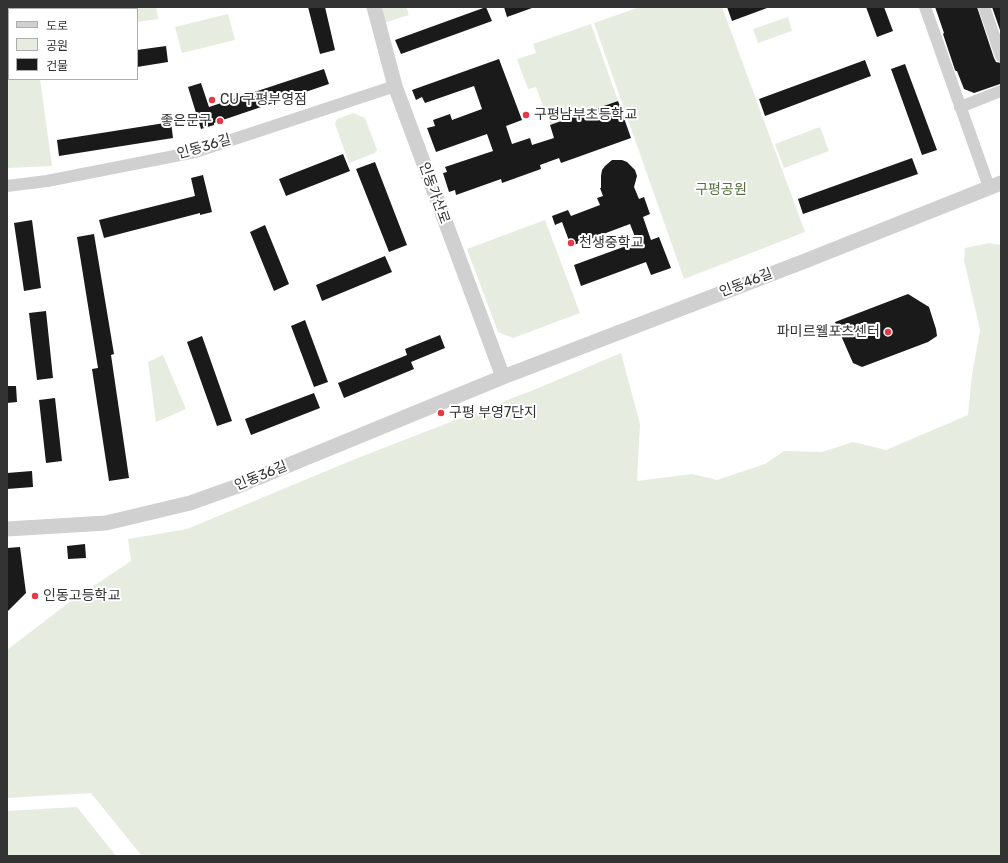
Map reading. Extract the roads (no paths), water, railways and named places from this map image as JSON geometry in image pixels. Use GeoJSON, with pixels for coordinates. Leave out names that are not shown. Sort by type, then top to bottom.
{"type":"FeatureCollection","features":[{"type":"Feature","properties":{"kind":"street","name":"인동가산로"},"geometry":{"type":"LineString","coordinates":[[374,7],[395,86],[503,377]]}},
{"type":"Feature","properties":{"kind":"street","name":"인동46길"},"geometry":{"type":"LineString","coordinates":[[503,377],[804,261],[995,185],[960,107],[925,7]]}},
{"type":"Feature","properties":{"kind":"street"},"geometry":{"type":"LineString","coordinates":[[984,7],[1001,56]]}},
{"type":"Feature","properties":{"kind":"street","name":"인동36길"},"geometry":{"type":"LineString","coordinates":[[7,186],[47,181],[195,152],[395,86]]}},
{"type":"Feature","properties":{"kind":"street"},"geometry":{"type":"LineString","coordinates":[[960,107],[1001,91]]}},
{"type":"Feature","properties":{"kind":"street","name":"인동36길"},"geometry":{"type":"LineString","coordinates":[[7,529],[106,523],[190,503],[249,482],[503,377]]}},
{"type":"Feature","properties":{"kind":"place","name":"CU 구평부영점"},"geometry":{"type":"Point","coordinates":[212,100]}},
{"type":"Feature","properties":{"kind":"place","name":"구평남부초등학교"},"geometry":{"type":"Point","coordinates":[526,115]}},
{"type":"Feature","properties":{"kind":"place","name":"좋은문구"},"geometry":{"type":"Point","coordinates":[220,121]}},
{"type":"Feature","properties":{"kind":"place","name":"천생중학교"},"geometry":{"type":"Point","coordinates":[571,243]}},
{"type":"Feature","properties":{"kind":"place","name":"파미르웰포츠센터"},"geometry":{"type":"Point","coordinates":[888,332]}},
{"type":"Feature","properties":{"kind":"place","name":"구평 부영7단지"},"geometry":{"type":"Point","coordinates":[441,413]}},
{"type":"Feature","properties":{"kind":"place","name":"인동고등학교"},"geometry":{"type":"Point","coordinates":[35,596]}},
{"type":"Feature","properties":{"kind":"park label","name":"구평공원"},"geometry":{"type":"Point","coordinates":[721,190]}}]}
